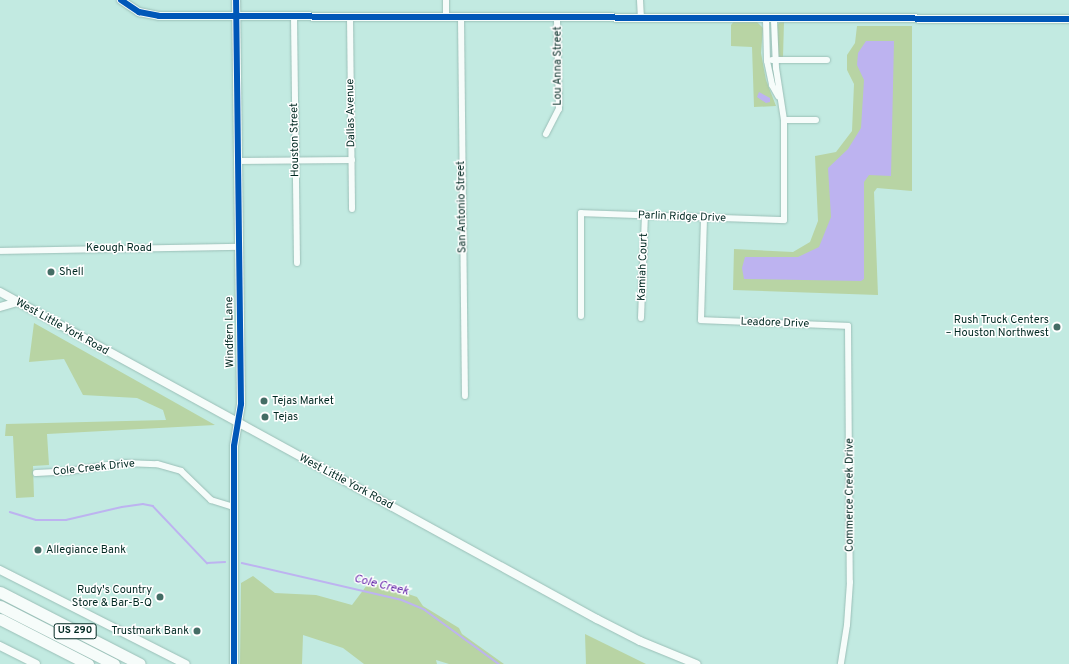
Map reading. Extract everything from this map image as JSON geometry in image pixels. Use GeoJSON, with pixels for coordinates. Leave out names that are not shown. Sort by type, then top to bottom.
{"type":"FeatureCollection","features":[{"type":"Feature","properties":{"kind":"highway","name":"US 290"},"geometry":{"type":"LineString","coordinates":[[0,592],[140,664]]}},
{"type":"Feature","properties":{"kind":"highway"},"geometry":{"type":"LineString","coordinates":[[4,608],[114,664]]}},
{"type":"Feature","properties":{"kind":"highway","name":"US 290"},"geometry":{"type":"LineString","coordinates":[[3,621],[88,664]]}},
{"type":"Feature","properties":{"kind":"street"},"geometry":{"type":"LineString","coordinates":[[121,0],[139,12],[151,15],[237,17],[641,17],[770,20],[1069,19]]}},
{"type":"Feature","properties":{"kind":"street","name":"Windfern Lane"},"geometry":{"type":"LineString","coordinates":[[234,664],[234,446],[241,404],[236,0]]}},
{"type":"Feature","properties":{"kind":"street"},"geometry":{"type":"LineString","coordinates":[[446,0],[446,17]]}},
{"type":"Feature","properties":{"kind":"street"},"geometry":{"type":"LineString","coordinates":[[640,0],[641,17]]}},
{"type":"Feature","properties":{"kind":"street","name":"Dallas Avenue"},"geometry":{"type":"LineString","coordinates":[[350,16],[352,209]]}},
{"type":"Feature","properties":{"kind":"street","name":"Houston Street"},"geometry":{"type":"LineString","coordinates":[[294,17],[297,263]]}},
{"type":"Feature","properties":{"kind":"street","name":"San Antonio Street"},"geometry":{"type":"LineString","coordinates":[[462,18],[464,396]]}},
{"type":"Feature","properties":{"kind":"street","name":"Lou Anna Street"},"geometry":{"type":"LineString","coordinates":[[546,134],[559,109],[558,18]]}},
{"type":"Feature","properties":{"kind":"street"},"geometry":{"type":"LineString","coordinates":[[770,20],[779,98],[784,120],[816,120]]}},
{"type":"Feature","properties":{"kind":"street"},"geometry":{"type":"LineString","coordinates":[[770,20],[767,61],[772,86],[779,98]]}},
{"type":"Feature","properties":{"kind":"street"},"geometry":{"type":"LineString","coordinates":[[767,61],[827,60]]}},
{"type":"Feature","properties":{"kind":"street","name":"Parlin Ridge Drive"},"geometry":{"type":"LineString","coordinates":[[581,316],[581,213],[784,220],[784,120]]}},
{"type":"Feature","properties":{"kind":"street"},"geometry":{"type":"LineString","coordinates":[[239,161],[352,160]]}},
{"type":"Feature","properties":{"kind":"street","name":"Kamiah Court"},"geometry":{"type":"LineString","coordinates":[[641,318],[645,216]]}},
{"type":"Feature","properties":{"kind":"street","name":"Leadore Drive"},"geometry":{"type":"LineString","coordinates":[[704,218],[701,320],[848,326]]}},
{"type":"Feature","properties":{"kind":"street","name":"Keough Road"},"geometry":{"type":"LineString","coordinates":[[0,251],[239,247]]}},
{"type":"Feature","properties":{"kind":"street","name":"West Little York Road"},"geometry":{"type":"LineString","coordinates":[[0,292],[237,424],[597,620],[640,641],[696,664]]}},
{"type":"Feature","properties":{"kind":"street"},"geometry":{"type":"LineString","coordinates":[[0,307],[18,302]]}},
{"type":"Feature","properties":{"kind":"street","name":"Commerce Creek Drive"},"geometry":{"type":"LineString","coordinates":[[840,664],[847,625],[850,582],[848,326]]}},
{"type":"Feature","properties":{"kind":"street","name":"Cole Creek Drive"},"geometry":{"type":"LineString","coordinates":[[36,473],[69,472],[124,463],[157,464],[181,471],[211,500],[234,508]]}},
{"type":"Feature","properties":{"kind":"street"},"geometry":{"type":"LineString","coordinates":[[0,570],[185,664]]}},
{"type":"Feature","properties":{"kind":"street"},"geometry":{"type":"LineString","coordinates":[[0,577],[9,575]]}},
{"type":"Feature","properties":{"kind":"street"},"geometry":{"type":"LineString","coordinates":[[0,646],[36,664]]}},
{"type":"Feature","properties":{"kind":"green space"},"geometry":{"type":"Polygon","coordinates":[[[736,19],[757,22],[763,28],[761,53],[766,80],[776,106],[754,107],[752,47],[731,46],[731,25],[736,19]]]}},
{"type":"Feature","properties":{"kind":"green space"},"geometry":{"type":"Polygon","coordinates":[[[781,21],[784,22],[783,57],[776,54],[776,26],[781,21]]]}},
{"type":"Feature","properties":{"kind":"green space"},"geometry":{"type":"Polygon","coordinates":[[[857,26],[912,26],[912,191],[877,188],[874,192],[878,295],[733,290],[734,249],[793,252],[810,242],[818,221],[815,156],[836,152],[852,131],[854,84],[847,70],[847,55],[855,43],[857,26]]]}},
{"type":"Feature","properties":{"kind":"green space"},"geometry":{"type":"Polygon","coordinates":[[[34,323],[215,425],[47,434],[49,465],[33,466],[34,497],[16,498],[13,436],[5,436],[6,424],[166,420],[163,410],[137,398],[83,395],[64,359],[29,362],[34,323]]]}},
{"type":"Feature","properties":{"kind":"green space"},"geometry":{"type":"Polygon","coordinates":[[[253,576],[275,593],[316,595],[352,605],[370,581],[417,597],[423,606],[459,628],[462,634],[504,664],[449,664],[436,660],[437,664],[364,664],[343,648],[303,635],[302,664],[240,664],[241,583],[253,576]]]}},
{"type":"Feature","properties":{"kind":"green space"},"geometry":{"type":"Polygon","coordinates":[[[585,634],[646,664],[586,664],[585,634]]]}},
{"type":"Feature","properties":{"kind":"shaded area"},"geometry":{"type":"Polygon","coordinates":[[[866,41],[894,41],[891,176],[869,175],[864,182],[864,279],[861,281],[744,279],[742,268],[745,257],[798,257],[819,247],[831,217],[828,168],[848,149],[861,128],[864,80],[857,65],[858,53],[866,41]]]}},
{"type":"Feature","properties":{"kind":"shaded area"},"geometry":{"type":"Polygon","coordinates":[[[759,92],[770,98],[770,102],[766,103],[757,97],[759,92]]]}},
{"type":"Feature","properties":{"kind":"waterway","name":"Cole Creek"},"geometry":{"type":"LineString","coordinates":[[10,512],[36,520],[66,520],[122,507],[143,504],[153,506],[207,563],[225,562]]}},
{"type":"Feature","properties":{"kind":"waterway","name":"Cole Creek"},"geometry":{"type":"LineString","coordinates":[[242,563],[402,600],[425,610],[499,664]]}},
{"type":"Feature","properties":{"kind":"cycle path"},"geometry":{"type":"LineString","coordinates":[[121,0],[139,12],[159,16],[1069,19]]}},
{"type":"Feature","properties":{"kind":"cycle path"},"geometry":{"type":"LineString","coordinates":[[234,664],[234,446],[241,404],[236,0]]}},
{"type":"Feature","properties":{"kind":"place","name":"Shell"},"geometry":{"type":"Point","coordinates":[51,272]}},
{"type":"Feature","properties":{"kind":"place","name":"Rush Truck Centers – Houston Northwest"},"geometry":{"type":"Point","coordinates":[1057,327]}},
{"type":"Feature","properties":{"kind":"place","name":"Tejas Market"},"geometry":{"type":"Point","coordinates":[264,401]}},
{"type":"Feature","properties":{"kind":"place","name":"Tejas"},"geometry":{"type":"Point","coordinates":[265,417]}},
{"type":"Feature","properties":{"kind":"place","name":"Allegiance Bank"},"geometry":{"type":"Point","coordinates":[38,550]}},
{"type":"Feature","properties":{"kind":"place","name":"Rudy's Country Store & Bar-B-Q"},"geometry":{"type":"Point","coordinates":[160,597]}},
{"type":"Feature","properties":{"kind":"place","name":"Trustmark Bank"},"geometry":{"type":"Point","coordinates":[197,631]}}]}
